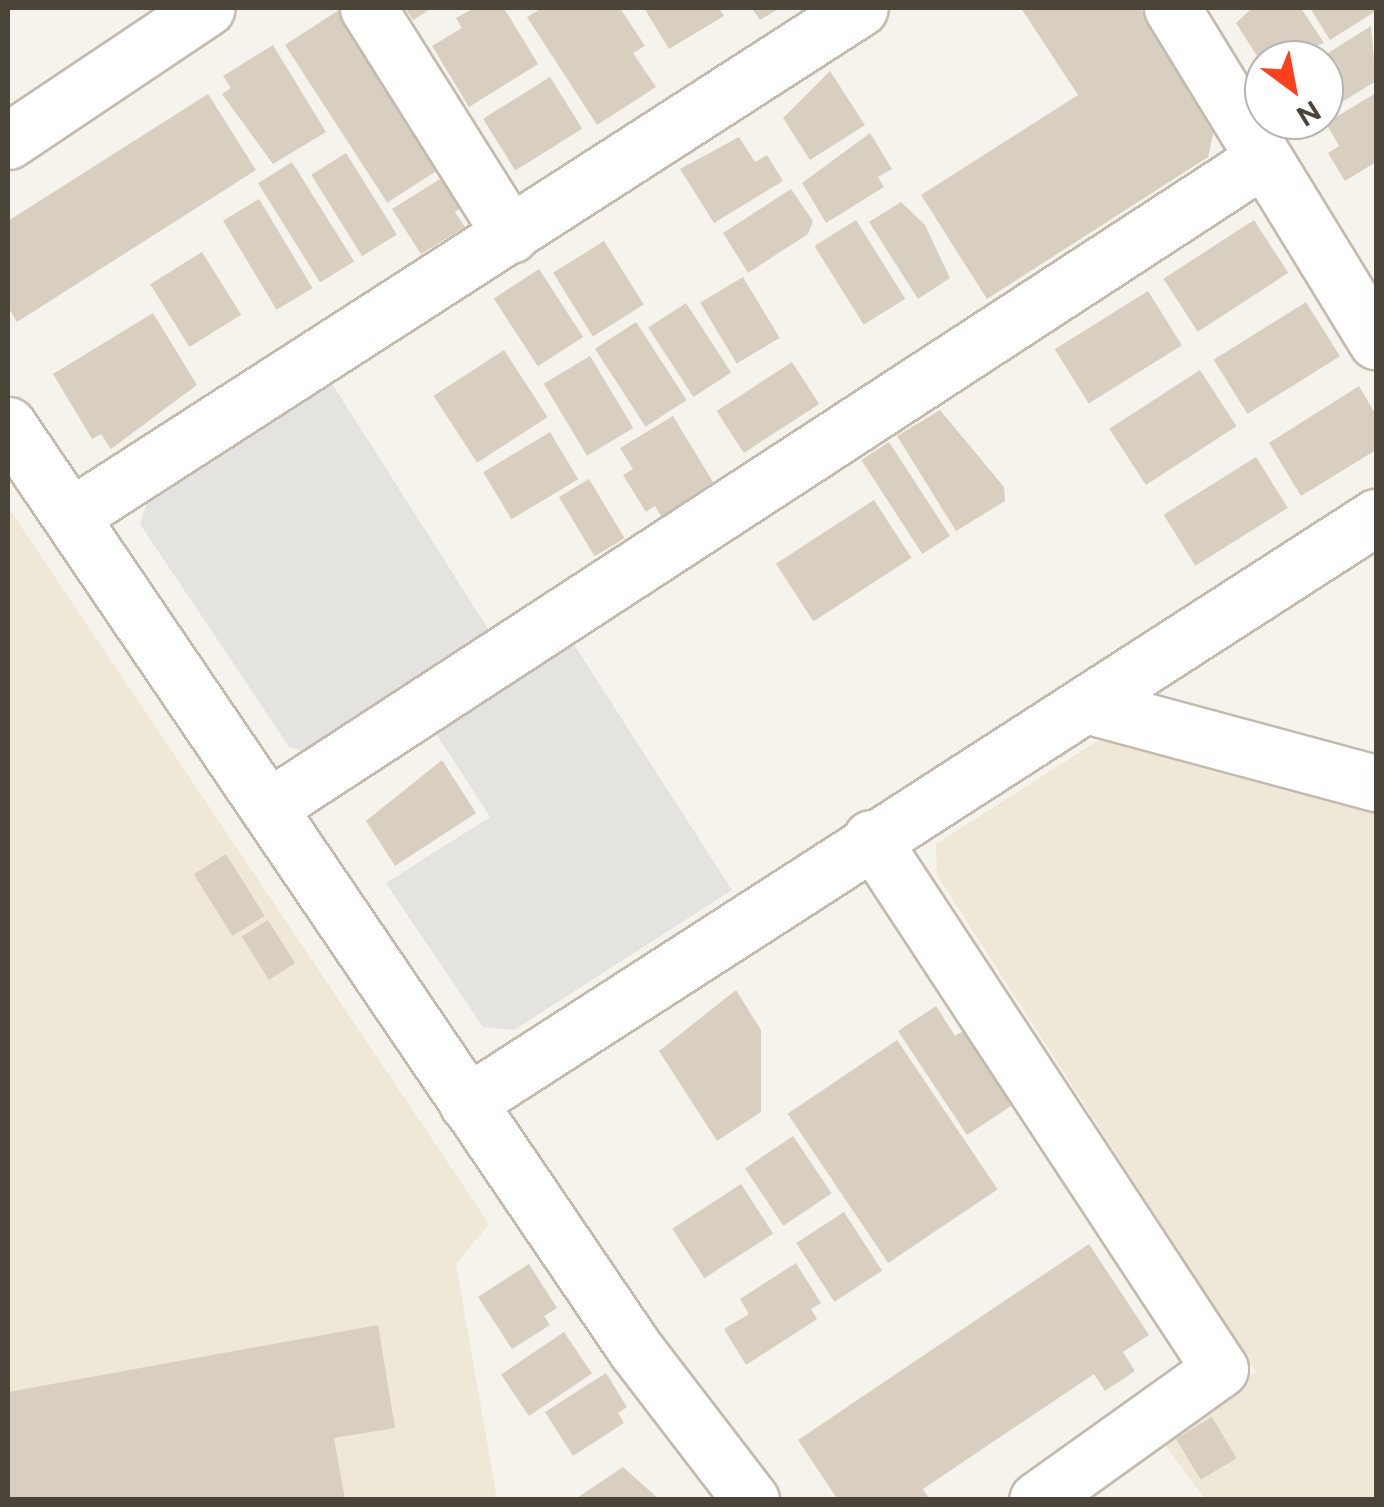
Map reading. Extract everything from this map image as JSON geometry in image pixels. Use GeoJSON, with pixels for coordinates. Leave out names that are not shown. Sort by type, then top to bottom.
{"type":"FeatureCollection","features":[{"type":"Feature","properties":{"kind":"street"},"geometry":{"type":"LineString","coordinates":[[8,141],[207,8]]}},
{"type":"Feature","properties":{"kind":"street"},"geometry":{"type":"LineString","coordinates":[[368,8],[511,235]]}},
{"type":"Feature","properties":{"kind":"street"},"geometry":{"type":"LineString","coordinates":[[71,516],[860,8]]}},
{"type":"Feature","properties":{"kind":"street"},"geometry":{"type":"LineString","coordinates":[[1172,8],[1376,341]]}},
{"type":"Feature","properties":{"kind":"street"},"geometry":{"type":"LineString","coordinates":[[269,806],[1263,159]]}},
{"type":"Feature","properties":{"kind":"street"},"geometry":{"type":"LineString","coordinates":[[8,425],[467,1103],[751,1500]]}},
{"type":"Feature","properties":{"kind":"street"},"geometry":{"type":"LineString","coordinates":[[467,1103],[871,838],[1086,705],[1376,517]]}},
{"type":"Feature","properties":{"kind":"street"},"geometry":{"type":"LineString","coordinates":[[1086,705],[1376,783]]}},
{"type":"Feature","properties":{"kind":"street"},"geometry":{"type":"LineString","coordinates":[[871,838],[1220,1369],[1038,1500]]}},
{"type":"Feature","properties":{"kind":"shaded area"},"geometry":{"type":"Polygon","coordinates":[[[331,382],[492,635],[308,752],[289,747],[140,524],[148,499],[331,382]]]}},
{"type":"Feature","properties":{"kind":"shaded area"},"geometry":{"type":"Polygon","coordinates":[[[8,507],[489,1224],[456,1264],[497,1499],[8,1499],[8,507]]]}},
{"type":"Feature","properties":{"kind":"shaded area"},"geometry":{"type":"Polygon","coordinates":[[[571,640],[732,890],[514,1030],[483,1027],[386,883],[490,817],[435,732],[571,640]]]}},
{"type":"Feature","properties":{"kind":"shaded area"},"geometry":{"type":"Polygon","coordinates":[[[1105,736],[1376,812],[1376,1499],[1205,1499],[1160,1438],[1256,1372],[937,875],[936,844],[1105,736]]]}},
{"type":"Feature","properties":{"kind":"building"},"geometry":{"type":"Polygon","coordinates":[[[342,8],[444,166],[387,203],[285,45],[342,8]]]}},
{"type":"Feature","properties":{"kind":"building"},"geometry":{"type":"Polygon","coordinates":[[[405,8],[432,8],[413,20],[405,8]]]}},
{"type":"Feature","properties":{"kind":"building"},"geometry":{"type":"Polygon","coordinates":[[[474,8],[504,8],[538,64],[469,107],[432,46],[462,28],[456,18],[474,8]]]}},
{"type":"Feature","properties":{"kind":"building"},"geometry":{"type":"Polygon","coordinates":[[[542,8],[620,8],[645,46],[633,53],[656,87],[597,125],[527,17],[542,8]]]}},
{"type":"Feature","properties":{"kind":"building"},"geometry":{"type":"Polygon","coordinates":[[[644,8],[719,8],[724,16],[669,49],[644,8]]]}},
{"type":"Feature","properties":{"kind":"building"},"geometry":{"type":"Polygon","coordinates":[[[752,8],[780,8],[760,20],[752,8]]]}},
{"type":"Feature","properties":{"kind":"building"},"geometry":{"type":"Polygon","coordinates":[[[1021,8],[1140,8],[1215,125],[1208,157],[987,299],[921,195],[1078,95],[1021,8]]]}},
{"type":"Feature","properties":{"kind":"building"},"geometry":{"type":"Polygon","coordinates":[[[1252,8],[1301,8],[1322,40],[1247,40],[1236,23],[1252,8]]]}},
{"type":"Feature","properties":{"kind":"building"},"geometry":{"type":"Polygon","coordinates":[[[1310,8],[1376,8],[1376,11],[1330,40],[1310,8]]]}},
{"type":"Feature","properties":{"kind":"building"},"geometry":{"type":"Polygon","coordinates":[[[1371,26],[1376,81],[1344,101],[1344,43],[1371,26]]]}},
{"type":"Feature","properties":{"kind":"building"},"geometry":{"type":"Polygon","coordinates":[[[273,45],[326,132],[273,164],[222,94],[231,88],[223,76],[273,45]]]}},
{"type":"Feature","properties":{"kind":"building"},"geometry":{"type":"Polygon","coordinates":[[[830,71],[865,125],[810,160],[783,118],[830,71]]]}},
{"type":"Feature","properties":{"kind":"building"},"geometry":{"type":"Polygon","coordinates":[[[550,77],[582,129],[515,171],[483,119],[550,77]]]}},
{"type":"Feature","properties":{"kind":"building"},"geometry":{"type":"Polygon","coordinates":[[[1376,93],[1376,162],[1345,181],[1328,153],[1339,146],[1336,140],[1344,140],[1344,112],[1376,93]]]}},
{"type":"Feature","properties":{"kind":"building"},"geometry":{"type":"Polygon","coordinates":[[[208,94],[256,170],[17,322],[8,307],[8,221],[208,94]]]}},
{"type":"Feature","properties":{"kind":"building"},"geometry":{"type":"Polygon","coordinates":[[[870,133],[892,169],[878,177],[884,187],[826,223],[802,183],[870,133]]]}},
{"type":"Feature","properties":{"kind":"building"},"geometry":{"type":"Polygon","coordinates":[[[739,137],[755,162],[767,155],[783,181],[714,223],[680,169],[739,137]]]}},
{"type":"Feature","properties":{"kind":"building"},"geometry":{"type":"Polygon","coordinates":[[[346,153],[397,234],[362,256],[311,175],[346,153]]]}},
{"type":"Feature","properties":{"kind":"building"},"geometry":{"type":"Polygon","coordinates":[[[292,162],[354,261],[320,282],[258,183],[292,162]]]}},
{"type":"Feature","properties":{"kind":"building"},"geometry":{"type":"Polygon","coordinates":[[[448,174],[467,204],[455,212],[465,227],[421,254],[392,209],[448,174]]]}},
{"type":"Feature","properties":{"kind":"building"},"geometry":{"type":"Polygon","coordinates":[[[791,189],[813,221],[808,234],[748,273],[723,233],[791,189]]]}},
{"type":"Feature","properties":{"kind":"building"},"geometry":{"type":"Polygon","coordinates":[[[259,199],[313,288],[277,310],[223,221],[259,199]]]}},
{"type":"Feature","properties":{"kind":"building"},"geometry":{"type":"Polygon","coordinates":[[[901,202],[925,225],[950,278],[918,299],[869,222],[901,202]]]}},
{"type":"Feature","properties":{"kind":"building"},"geometry":{"type":"Polygon","coordinates":[[[856,220],[905,299],[864,325],[814,246],[856,220]]]}},
{"type":"Feature","properties":{"kind":"building"},"geometry":{"type":"Polygon","coordinates":[[[1254,220],[1288,273],[1198,332],[1163,279],[1254,220]]]}},
{"type":"Feature","properties":{"kind":"building"},"geometry":{"type":"Polygon","coordinates":[[[604,241],[644,305],[593,336],[553,273],[604,241]]]}},
{"type":"Feature","properties":{"kind":"building"},"geometry":{"type":"Polygon","coordinates":[[[202,252],[241,315],[189,347],[150,284],[202,252]]]}},
{"type":"Feature","properties":{"kind":"building"},"geometry":{"type":"Polygon","coordinates":[[[539,269],[583,337],[538,366],[494,298],[539,269]]]}},
{"type":"Feature","properties":{"kind":"building"},"geometry":{"type":"Polygon","coordinates":[[[743,277],[780,338],[737,364],[700,303],[743,277]]]}},
{"type":"Feature","properties":{"kind":"building"},"geometry":{"type":"Polygon","coordinates":[[[1148,291],[1182,345],[1089,404],[1055,349],[1148,291]]]}},
{"type":"Feature","properties":{"kind":"building"},"geometry":{"type":"Polygon","coordinates":[[[1306,302],[1340,356],[1247,414],[1214,360],[1306,302]]]}},
{"type":"Feature","properties":{"kind":"building"},"geometry":{"type":"Polygon","coordinates":[[[686,303],[731,373],[693,397],[648,328],[686,303]]]}},
{"type":"Feature","properties":{"kind":"building"},"geometry":{"type":"Polygon","coordinates":[[[153,313],[197,385],[111,449],[101,434],[92,439],[53,374],[153,313]]]}},
{"type":"Feature","properties":{"kind":"building"},"geometry":{"type":"Polygon","coordinates":[[[636,322],[687,400],[646,427],[595,349],[636,322]]]}},
{"type":"Feature","properties":{"kind":"building"},"geometry":{"type":"Polygon","coordinates":[[[504,350],[548,417],[477,463],[434,396],[504,350]]]}},
{"type":"Feature","properties":{"kind":"building"},"geometry":{"type":"Polygon","coordinates":[[[590,356],[633,428],[587,456],[544,384],[590,356]]]}},
{"type":"Feature","properties":{"kind":"building"},"geometry":{"type":"Polygon","coordinates":[[[792,362],[819,404],[744,453],[717,411],[792,362]]]}},
{"type":"Feature","properties":{"kind":"building"},"geometry":{"type":"Polygon","coordinates":[[[1200,370],[1236,426],[1146,485],[1109,429],[1200,370]]]}},
{"type":"Feature","properties":{"kind":"building"},"geometry":{"type":"Polygon","coordinates":[[[1359,386],[1376,415],[1376,450],[1301,496],[1269,443],[1359,386]]]}},
{"type":"Feature","properties":{"kind":"building"},"geometry":{"type":"Polygon","coordinates":[[[940,410],[1004,487],[1005,501],[956,531],[897,436],[940,410]]]}},
{"type":"Feature","properties":{"kind":"building"},"geometry":{"type":"Polygon","coordinates":[[[673,416],[716,487],[663,519],[655,506],[646,512],[623,475],[633,469],[620,448],[673,416]]]}},
{"type":"Feature","properties":{"kind":"building"},"geometry":{"type":"Polygon","coordinates":[[[550,432],[578,479],[511,519],[483,472],[550,432]]]}},
{"type":"Feature","properties":{"kind":"building"},"geometry":{"type":"Polygon","coordinates":[[[889,442],[950,536],[922,554],[861,460],[889,442]]]}},
{"type":"Feature","properties":{"kind":"building"},"geometry":{"type":"Polygon","coordinates":[[[1256,457],[1288,508],[1195,566],[1164,515],[1256,457]]]}},
{"type":"Feature","properties":{"kind":"building"},"geometry":{"type":"Polygon","coordinates":[[[589,479],[625,538],[595,556],[559,497],[589,479]]]}},
{"type":"Feature","properties":{"kind":"building"},"geometry":{"type":"Polygon","coordinates":[[[874,500],[912,558],[813,622],[776,564],[874,500]]]}},
{"type":"Feature","properties":{"kind":"building"},"geometry":{"type":"Polygon","coordinates":[[[442,760],[476,813],[395,866],[366,821],[442,760]]]}},
{"type":"Feature","properties":{"kind":"building"},"geometry":{"type":"Polygon","coordinates":[[[226,854],[265,916],[232,936],[194,874],[226,854]]]}},
{"type":"Feature","properties":{"kind":"building"},"geometry":{"type":"Polygon","coordinates":[[[268,920],[295,963],[269,980],[242,936],[268,920]]]}},
{"type":"Feature","properties":{"kind":"building"},"geometry":{"type":"Polygon","coordinates":[[[736,990],[761,1030],[761,1112],[717,1141],[659,1051],[736,990]]]}},
{"type":"Feature","properties":{"kind":"building"},"geometry":{"type":"Polygon","coordinates":[[[936,1006],[955,1036],[968,1028],[1017,1102],[967,1135],[898,1031],[936,1006]]]}},
{"type":"Feature","properties":{"kind":"building"},"geometry":{"type":"Polygon","coordinates":[[[897,1040],[998,1189],[888,1263],[788,1114],[897,1040]]]}},
{"type":"Feature","properties":{"kind":"building"},"geometry":{"type":"Polygon","coordinates":[[[793,1136],[832,1193],[784,1226],[745,1168],[793,1136]]]}},
{"type":"Feature","properties":{"kind":"building"},"geometry":{"type":"Polygon","coordinates":[[[741,1184],[773,1233],[704,1278],[672,1229],[741,1184]]]}},
{"type":"Feature","properties":{"kind":"building"},"geometry":{"type":"Polygon","coordinates":[[[844,1212],[882,1271],[834,1302],[796,1243],[844,1212]]]}},
{"type":"Feature","properties":{"kind":"building"},"geometry":{"type":"Polygon","coordinates":[[[1089,1244],[1149,1335],[1123,1352],[1135,1371],[1105,1391],[1094,1374],[923,1489],[930,1500],[838,1500],[798,1440],[1089,1244]]]}},
{"type":"Feature","properties":{"kind":"building"},"geometry":{"type":"Polygon","coordinates":[[[796,1263],[821,1303],[811,1309],[817,1319],[746,1365],[724,1329],[749,1314],[740,1299],[796,1263]]]}},
{"type":"Feature","properties":{"kind":"building"},"geometry":{"type":"Polygon","coordinates":[[[529,1264],[557,1308],[544,1316],[550,1325],[512,1349],[478,1297],[529,1264]]]}},
{"type":"Feature","properties":{"kind":"building"},"geometry":{"type":"Polygon","coordinates":[[[378,1325],[395,1428],[334,1438],[345,1500],[8,1500],[8,1392],[378,1325]]]}},
{"type":"Feature","properties":{"kind":"building"},"geometry":{"type":"Polygon","coordinates":[[[564,1332],[592,1373],[529,1416],[501,1374],[564,1332]]]}},
{"type":"Feature","properties":{"kind":"building"},"geometry":{"type":"Polygon","coordinates":[[[606,1373],[627,1407],[618,1413],[624,1423],[573,1456],[545,1412],[606,1373]]]}},
{"type":"Feature","properties":{"kind":"building"},"geometry":{"type":"Polygon","coordinates":[[[1212,1417],[1237,1458],[1201,1480],[1176,1439],[1212,1417]]]}},
{"type":"Feature","properties":{"kind":"building"},"geometry":{"type":"Polygon","coordinates":[[[623,1467],[660,1500],[574,1500],[623,1467]]]}}]}
